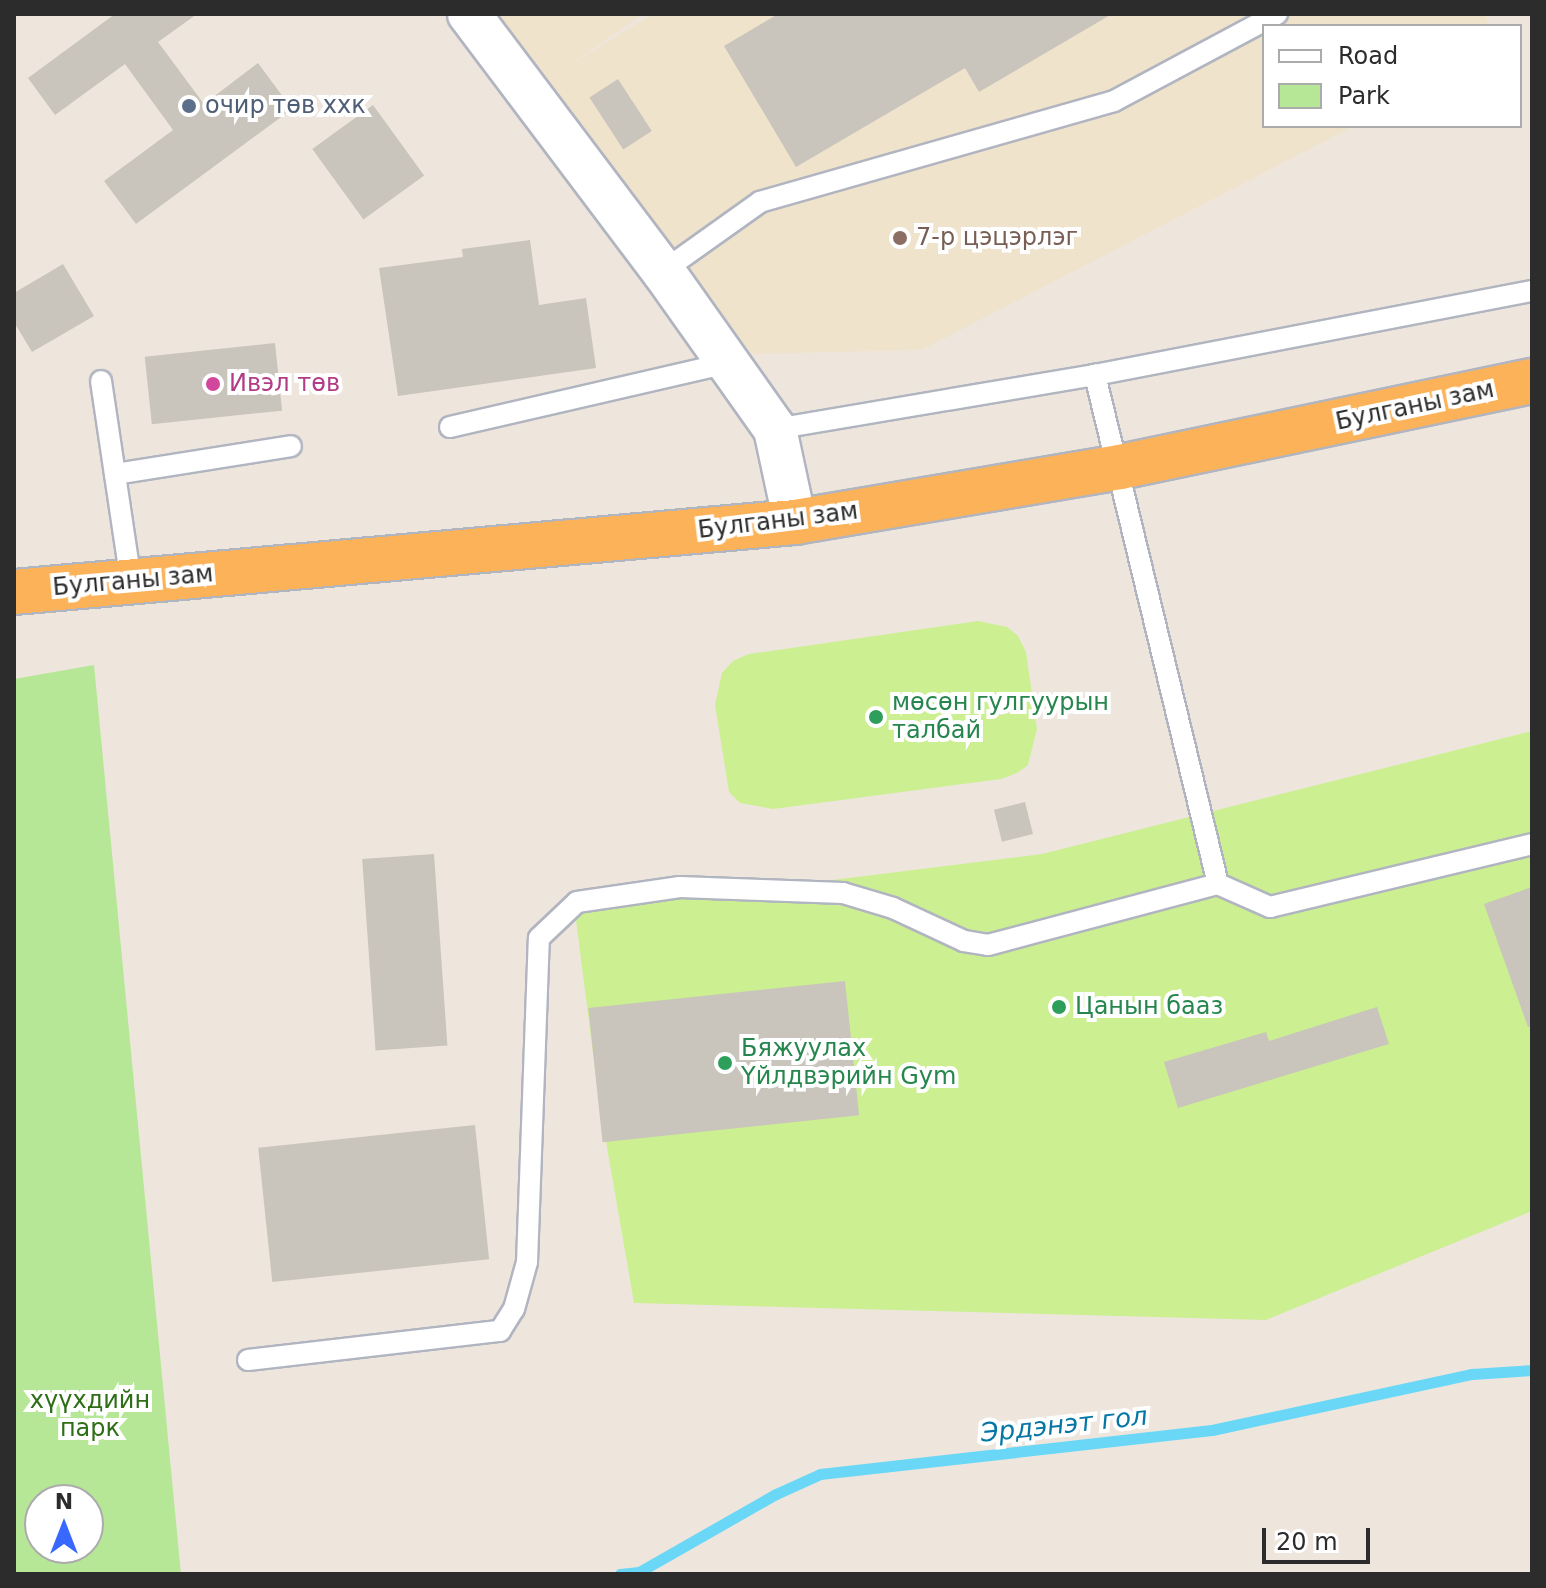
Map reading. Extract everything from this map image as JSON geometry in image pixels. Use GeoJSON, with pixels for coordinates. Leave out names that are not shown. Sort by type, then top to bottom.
{"type":"FeatureCollection","features":[{"type":"Feature","properties":{"kind":"highway","name":"Булганы зам"},"geometry":{"type":"LineString","coordinates":[[14,592],[795,522],[1120,467],[1532,381]]}},
{"type":"Feature","properties":{"kind":"street"},"geometry":{"type":"LineString","coordinates":[[469,14],[663,271],[775,429],[795,522]]}},
{"type":"Feature","properties":{"kind":"lane"},"geometry":{"type":"LineString","coordinates":[[663,271],[760,202],[1114,101],[1277,14]]}},
{"type":"Feature","properties":{"kind":"lane"},"geometry":{"type":"LineString","coordinates":[[775,429],[1095,375],[1532,291]]}},
{"type":"Feature","properties":{"kind":"lane"},"geometry":{"type":"LineString","coordinates":[[450,427],[728,363]]}},
{"type":"Feature","properties":{"kind":"lane"},"geometry":{"type":"LineString","coordinates":[[1095,375],[1120,467],[1218,884]]}},
{"type":"Feature","properties":{"kind":"lane"},"geometry":{"type":"LineString","coordinates":[[101,381],[131,581]]}},
{"type":"Feature","properties":{"kind":"lane"},"geometry":{"type":"LineString","coordinates":[[115,474],[291,446]]}},
{"type":"Feature","properties":{"kind":"lane"},"geometry":{"type":"LineString","coordinates":[[248,1360],[500,1331],[514,1309],[527,1262],[539,938],[577,902],[680,887],[843,893],[893,908],[964,941],[988,945],[1218,884],[1270,907],[1532,844]]}},
{"type":"Feature","properties":{"kind":"shaded area","name":"7-р цэцэрлэг"},"geometry":{"type":"Polygon","coordinates":[[[489,14],[643,14],[568,66],[652,14],[1485,14],[1489,24],[1262,24],[1262,128],[1350,128],[922,350],[752,354],[489,14]]]}},
{"type":"Feature","properties":{"kind":"green space","name":"мөсөн гулгуурын талбай"},"geometry":{"type":"Polygon","coordinates":[[[978,621],[1007,627],[1018,636],[1026,652],[1037,729],[1028,765],[1017,773],[1001,779],[773,809],[740,803],[729,792],[715,705],[722,673],[733,661],[749,654],[978,621]]]}},
{"type":"Feature","properties":{"kind":"green space","name":"хүүхдийн парк"},"geometry":{"type":"Polygon","coordinates":[[[94,665],[181,1574],[14,1574],[14,679],[94,665]]]}},
{"type":"Feature","properties":{"kind":"green space","name":"Цанын бааз"},"geometry":{"type":"Polygon","coordinates":[[[1532,731],[1532,1211],[1266,1320],[634,1303],[599,1101],[575,912],[1042,854],[1532,731]]]}},
{"type":"Feature","properties":{"kind":"building"},"geometry":{"type":"Polygon","coordinates":[[[115,14],[197,14],[158,42],[204,104],[258,63],[292,109],[136,224],[104,181],[173,130],[125,64],[55,115],[28,78],[115,14]]]}},
{"type":"Feature","properties":{"kind":"building"},"geometry":{"type":"Polygon","coordinates":[[[778,14],[1112,14],[979,92],[965,68],[796,167],[724,46],[778,14]]]}},
{"type":"Feature","properties":{"kind":"building"},"geometry":{"type":"Polygon","coordinates":[[[618,79],[652,131],[623,150],[589,98],[618,79]]]}},
{"type":"Feature","properties":{"kind":"building"},"geometry":{"type":"Polygon","coordinates":[[[373,105],[424,175],[363,219],[312,149],[373,105]]]}},
{"type":"Feature","properties":{"kind":"building"},"geometry":{"type":"Polygon","coordinates":[[[530,240],[539,305],[586,298],[596,368],[398,396],[379,268],[463,257],[462,249],[530,240]]]}},
{"type":"Feature","properties":{"kind":"building"},"geometry":{"type":"Polygon","coordinates":[[[63,264],[94,316],[32,352],[14,322],[14,293],[63,264]]]}},
{"type":"Feature","properties":{"kind":"building","name":"Ивэл төв"},"geometry":{"type":"Polygon","coordinates":[[[275,343],[282,411],[152,424],[145,357],[275,343]]]}},
{"type":"Feature","properties":{"kind":"building"},"geometry":{"type":"Polygon","coordinates":[[[1025,802],[1033,834],[1002,842],[994,810],[1025,802]]]}},
{"type":"Feature","properties":{"kind":"building"},"geometry":{"type":"Polygon","coordinates":[[[434,854],[447,1046],[376,1051],[362,859],[434,854]]]}},
{"type":"Feature","properties":{"kind":"building"},"geometry":{"type":"Polygon","coordinates":[[[1532,887],[1532,1026],[1528,1027],[1484,904],[1532,887]]]}},
{"type":"Feature","properties":{"kind":"building","name":"Бяжуулах Үйлдвэрийн Gym"},"geometry":{"type":"Polygon","coordinates":[[[845,981],[859,1115],[603,1142],[588,1008],[845,981]]]}},
{"type":"Feature","properties":{"kind":"building"},"geometry":{"type":"Polygon","coordinates":[[[1377,1007],[1389,1044],[1178,1108],[1164,1062],[1266,1032],[1269,1041],[1377,1007]]]}},
{"type":"Feature","properties":{"kind":"building"},"geometry":{"type":"Polygon","coordinates":[[[475,1125],[489,1259],[272,1282],[258,1148],[475,1125]]]}},
{"type":"Feature","properties":{"kind":"waterway","name":"Эрдэнэт гол"},"geometry":{"type":"LineString","coordinates":[[620,1574],[639,1572],[776,1494],[820,1474],[1212,1430],[1472,1374],[1532,1370]]}},
{"type":"Feature","properties":{"kind":"place","name":"очир төв ххк"},"geometry":{"type":"Point","coordinates":[189,106]}},
{"type":"Feature","properties":{"kind":"place","name":"7-р цэцэрлэг"},"geometry":{"type":"Point","coordinates":[900,238]}},
{"type":"Feature","properties":{"kind":"place","name":"Ивэл төв"},"geometry":{"type":"Point","coordinates":[213,384]}},
{"type":"Feature","properties":{"kind":"place","name":"мөсөн гулгуурын талбай"},"geometry":{"type":"Point","coordinates":[876,717]}},
{"type":"Feature","properties":{"kind":"place","name":"Цанын бааз"},"geometry":{"type":"Point","coordinates":[1059,1007]}},
{"type":"Feature","properties":{"kind":"place","name":"Бяжуулах Үйлдвэрийн Gym"},"geometry":{"type":"Point","coordinates":[725,1063]}}]}
